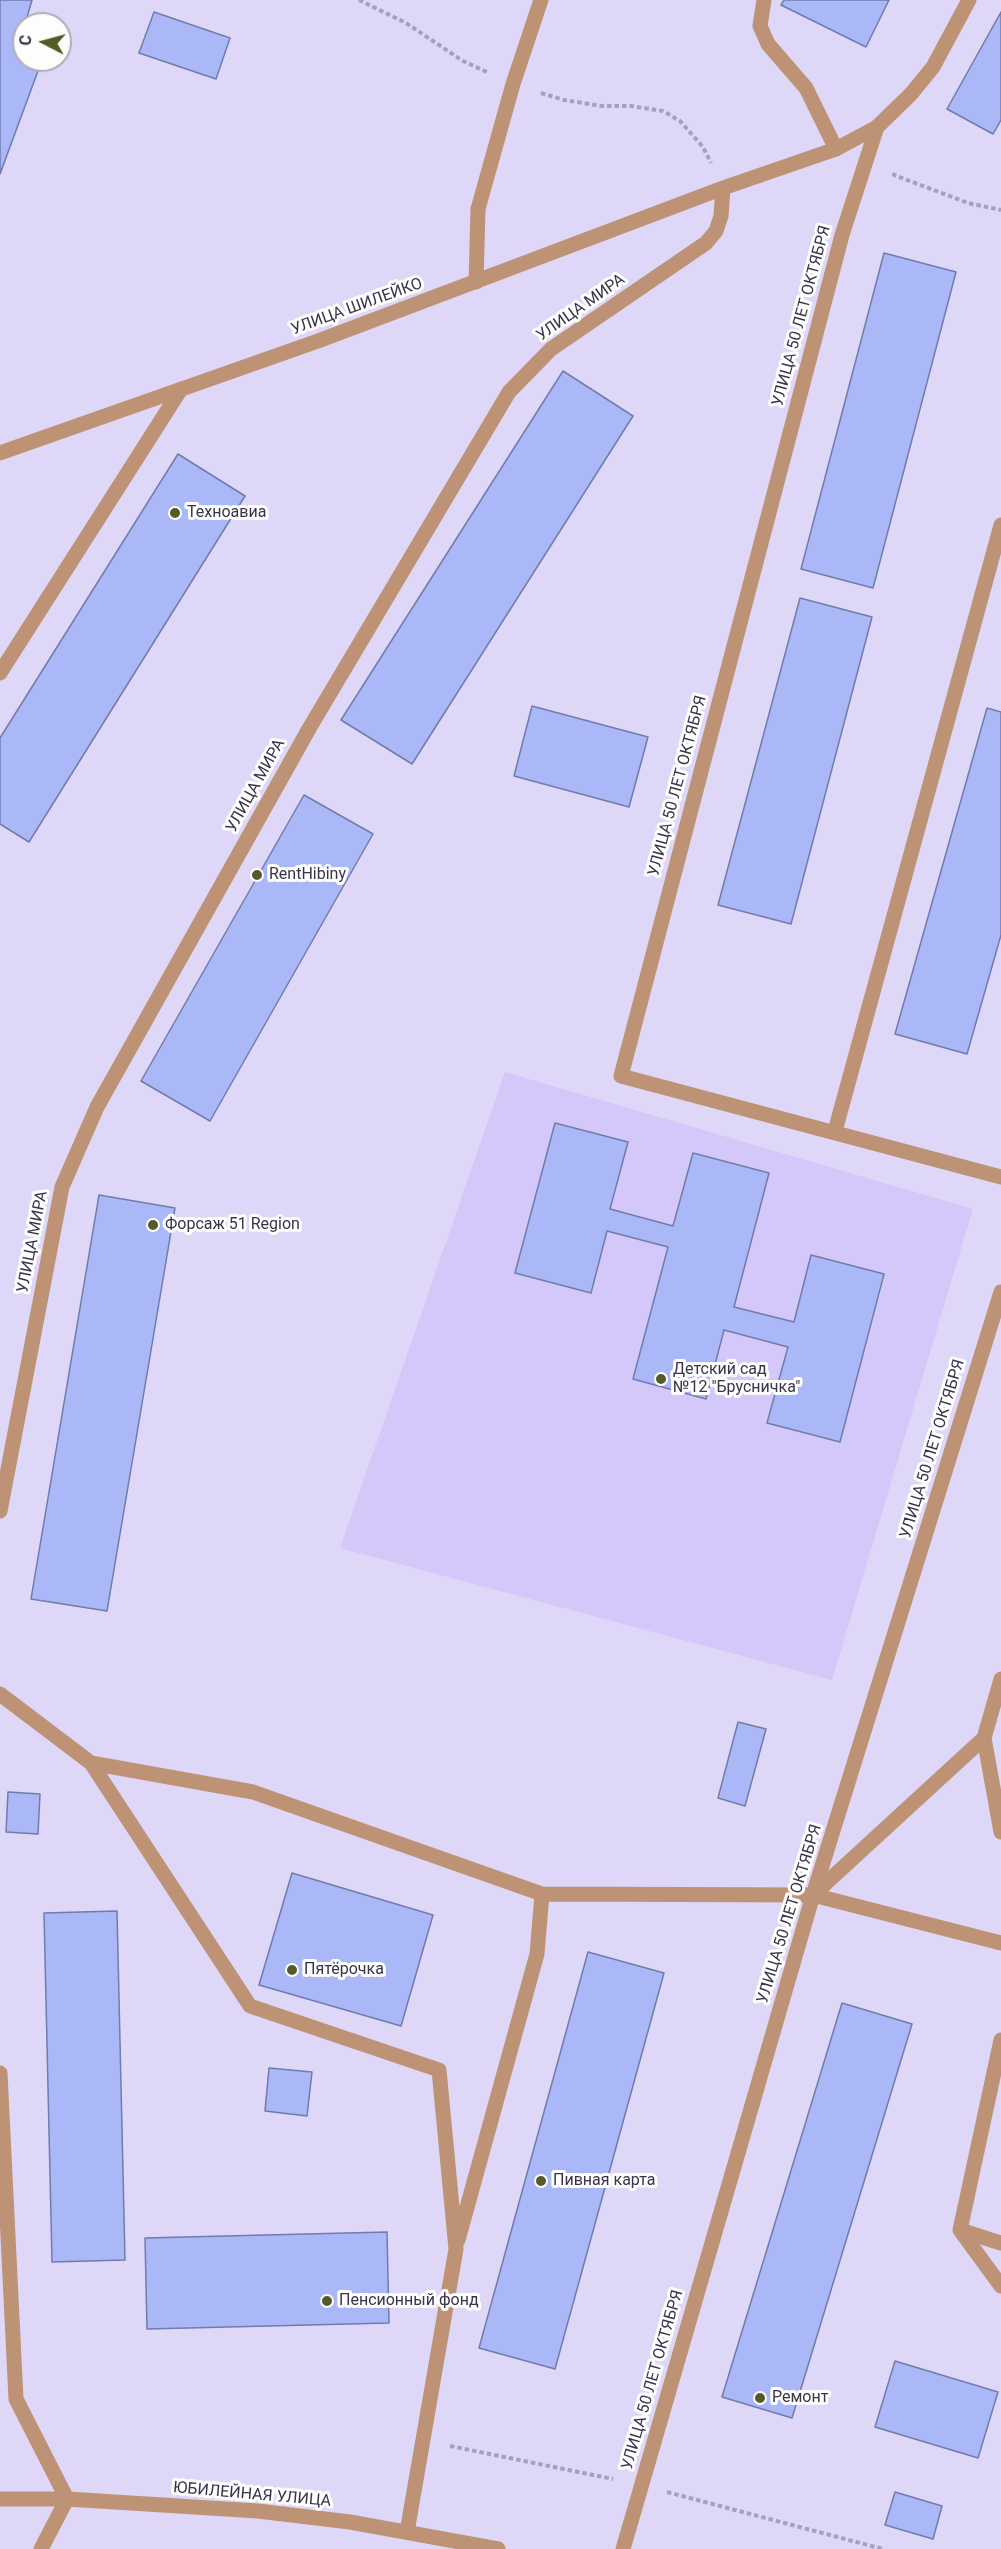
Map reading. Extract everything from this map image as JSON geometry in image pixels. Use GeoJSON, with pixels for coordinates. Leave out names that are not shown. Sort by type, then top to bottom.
{"type":"FeatureCollection","features":[{"type":"Feature","properties":{"kind":"street"},"geometry":{"type":"LineString","coordinates":[[476,282],[478,209],[513,84],[541,0]]}},
{"type":"Feature","properties":{"kind":"street"},"geometry":{"type":"LineString","coordinates":[[764,0],[760,26],[768,44],[806,88],[836,148]]}},
{"type":"Feature","properties":{"kind":"street"},"geometry":{"type":"LineString","coordinates":[[877,127],[911,94],[933,67],[969,0]]}},
{"type":"Feature","properties":{"kind":"street","name":"УЛИЦА ШИЛЕЙКО"},"geometry":{"type":"LineString","coordinates":[[0,453],[476,282],[723,188],[836,148],[877,127]]}},
{"type":"Feature","properties":{"kind":"street","name":"УЛИЦА 50 ЛЕТ ОКТЯБРЯ"},"geometry":{"type":"LineString","coordinates":[[877,127],[842,235],[621,1076],[1001,1177]]}},
{"type":"Feature","properties":{"kind":"street","name":"УЛИЦА МИРА"},"geometry":{"type":"LineString","coordinates":[[0,1511],[62,1187],[98,1107],[310,727],[509,392],[551,349],[706,243],[716,231],[722,216],[723,188]]}},
{"type":"Feature","properties":{"kind":"street"},"geometry":{"type":"LineString","coordinates":[[0,674],[181,389]]}},
{"type":"Feature","properties":{"kind":"street"},"geometry":{"type":"LineString","coordinates":[[834,1131],[1001,525]]}},
{"type":"Feature","properties":{"kind":"street","name":"УЛИЦА 50 ЛЕТ ОКТЯБРЯ"},"geometry":{"type":"LineString","coordinates":[[623,2549],[813,1895],[1001,1292]]}},
{"type":"Feature","properties":{"kind":"street"},"geometry":{"type":"LineString","coordinates":[[1001,1680],[984,1738],[1001,1832]]}},
{"type":"Feature","properties":{"kind":"street"},"geometry":{"type":"LineString","coordinates":[[0,1694],[91,1763],[250,2006],[439,2070],[456,2249]]}},
{"type":"Feature","properties":{"kind":"street"},"geometry":{"type":"LineString","coordinates":[[813,1895],[984,1738]]}},
{"type":"Feature","properties":{"kind":"street"},"geometry":{"type":"LineString","coordinates":[[91,1763],[253,1792],[542,1894],[813,1895],[1001,1943]]}},
{"type":"Feature","properties":{"kind":"street"},"geometry":{"type":"LineString","coordinates":[[407,2532],[456,2249],[537,1954],[542,1894]]}},
{"type":"Feature","properties":{"kind":"street"},"geometry":{"type":"LineString","coordinates":[[1001,2040],[960,2230],[1001,2286]]}},
{"type":"Feature","properties":{"kind":"street"},"geometry":{"type":"LineString","coordinates":[[0,2073],[16,2399],[67,2499],[41,2549]]}},
{"type":"Feature","properties":{"kind":"street"},"geometry":{"type":"LineString","coordinates":[[960,2230],[1001,2243]]}},
{"type":"Feature","properties":{"kind":"street","name":"ЮБИЛЕЙНАЯ УЛИЦА"},"geometry":{"type":"LineString","coordinates":[[0,2499],[67,2499],[258,2511],[350,2522],[498,2549]]}},
{"type":"Feature","properties":{"kind":"path"},"geometry":{"type":"LineString","coordinates":[[359,0],[406,23],[463,61],[513,84],[564,100],[663,111],[680,121],[703,147],[723,188]]}},
{"type":"Feature","properties":{"kind":"path"},"geometry":{"type":"LineString","coordinates":[[897,164],[894,175],[968,203],[1001,210]]}},
{"type":"Feature","properties":{"kind":"shaded area","name":"Детский сад №12 \"Брусничка\""},"geometry":{"type":"Polygon","coordinates":[[[505,1072],[973,1209],[832,1680],[340,1548],[505,1072]]]}},
{"type":"Feature","properties":{"kind":"building"},"geometry":{"type":"Polygon","coordinates":[[[0,0],[32,0],[28,12],[12,12],[12,72],[38,72],[0,174],[0,0]]]}},
{"type":"Feature","properties":{"kind":"building"},"geometry":{"type":"Polygon","coordinates":[[[784,0],[889,0],[866,47],[781,5],[784,0]]]}},
{"type":"Feature","properties":{"kind":"building"},"geometry":{"type":"Polygon","coordinates":[[[154,12],[230,38],[216,79],[139,53],[154,12]]]}},
{"type":"Feature","properties":{"kind":"building"},"geometry":{"type":"Polygon","coordinates":[[[1001,12],[1001,120],[993,134],[947,109],[1001,12]]]}},
{"type":"Feature","properties":{"kind":"building"},"geometry":{"type":"Polygon","coordinates":[[[884,253],[956,272],[873,588],[801,569],[884,253]]]}},
{"type":"Feature","properties":{"kind":"building"},"geometry":{"type":"Polygon","coordinates":[[[563,371],[633,416],[412,764],[341,720],[563,371]]]}},
{"type":"Feature","properties":{"kind":"building"},"geometry":{"type":"Polygon","coordinates":[[[178,454],[245,496],[29,842],[0,824],[0,738],[178,454]]]}},
{"type":"Feature","properties":{"kind":"building"},"geometry":{"type":"Polygon","coordinates":[[[800,598],[872,617],[791,924],[718,905],[800,598]]]}},
{"type":"Feature","properties":{"kind":"building"},"geometry":{"type":"Polygon","coordinates":[[[532,706],[648,737],[629,807],[514,776],[532,706]]]}},
{"type":"Feature","properties":{"kind":"building"},"geometry":{"type":"Polygon","coordinates":[[[987,708],[1001,712],[1001,935],[967,1054],[895,1034],[987,708]]]}},
{"type":"Feature","properties":{"kind":"building"},"geometry":{"type":"Polygon","coordinates":[[[304,795],[373,834],[210,1121],[141,1081],[304,795]]]}},
{"type":"Feature","properties":{"kind":"building"},"geometry":{"type":"Polygon","coordinates":[[[555,1123],[628,1142],[610,1209],[673,1226],[693,1153],[769,1173],[734,1307],[794,1322],[811,1255],[884,1274],[840,1442],[767,1423],[788,1347],[724,1330],[706,1399],[633,1379],[668,1247],[607,1231],[591,1293],[515,1273],[555,1123]]]}},
{"type":"Feature","properties":{"kind":"building"},"geometry":{"type":"Polygon","coordinates":[[[99,1195],[175,1208],[107,1611],[31,1599],[99,1195]]]}},
{"type":"Feature","properties":{"kind":"building"},"geometry":{"type":"Polygon","coordinates":[[[738,1722],[766,1729],[745,1806],[718,1798],[738,1722]]]}},
{"type":"Feature","properties":{"kind":"building"},"geometry":{"type":"Polygon","coordinates":[[[8,1792],[40,1794],[38,1834],[6,1832],[8,1792]]]}},
{"type":"Feature","properties":{"kind":"building"},"geometry":{"type":"Polygon","coordinates":[[[292,1873],[433,1915],[401,2026],[259,1985],[292,1873]]]}},
{"type":"Feature","properties":{"kind":"building"},"geometry":{"type":"Polygon","coordinates":[[[117,1911],[125,2260],[52,2262],[44,1913],[117,1911]]]}},
{"type":"Feature","properties":{"kind":"building"},"geometry":{"type":"Polygon","coordinates":[[[588,1952],[664,1973],[555,2369],[479,2348],[588,1952]]]}},
{"type":"Feature","properties":{"kind":"building"},"geometry":{"type":"Polygon","coordinates":[[[842,2003],[912,2024],[792,2418],[722,2397],[842,2003]]]}},
{"type":"Feature","properties":{"kind":"building"},"geometry":{"type":"Polygon","coordinates":[[[269,2068],[312,2072],[307,2116],[265,2111],[269,2068]]]}},
{"type":"Feature","properties":{"kind":"building"},"geometry":{"type":"Polygon","coordinates":[[[387,2232],[389,2323],[147,2329],[145,2238],[387,2232]]]}},
{"type":"Feature","properties":{"kind":"building"},"geometry":{"type":"Polygon","coordinates":[[[895,2361],[998,2392],[978,2458],[875,2427],[895,2361]]]}},
{"type":"Feature","properties":{"kind":"building"},"geometry":{"type":"Polygon","coordinates":[[[895,2492],[942,2506],[933,2539],[885,2525],[895,2492]]]}},
{"type":"Feature","properties":{"kind":"place","name":"Техноавиа"},"geometry":{"type":"Point","coordinates":[175,513]}},
{"type":"Feature","properties":{"kind":"place","name":"RentHibiny"},"geometry":{"type":"Point","coordinates":[257,875]}},
{"type":"Feature","properties":{"kind":"place","name":"Форсаж 51 Region"},"geometry":{"type":"Point","coordinates":[153,1225]}},
{"type":"Feature","properties":{"kind":"place","name":"Детский сад №12 \"Брусничка\""},"geometry":{"type":"Point","coordinates":[661,1379]}},
{"type":"Feature","properties":{"kind":"place","name":"Пятёрочка"},"geometry":{"type":"Point","coordinates":[292,1970]}},
{"type":"Feature","properties":{"kind":"place","name":"Пивная карта"},"geometry":{"type":"Point","coordinates":[541,2181]}},
{"type":"Feature","properties":{"kind":"place","name":"Пенсионный фонд"},"geometry":{"type":"Point","coordinates":[327,2301]}},
{"type":"Feature","properties":{"kind":"place","name":"Ремонт"},"geometry":{"type":"Point","coordinates":[760,2398]}}]}
